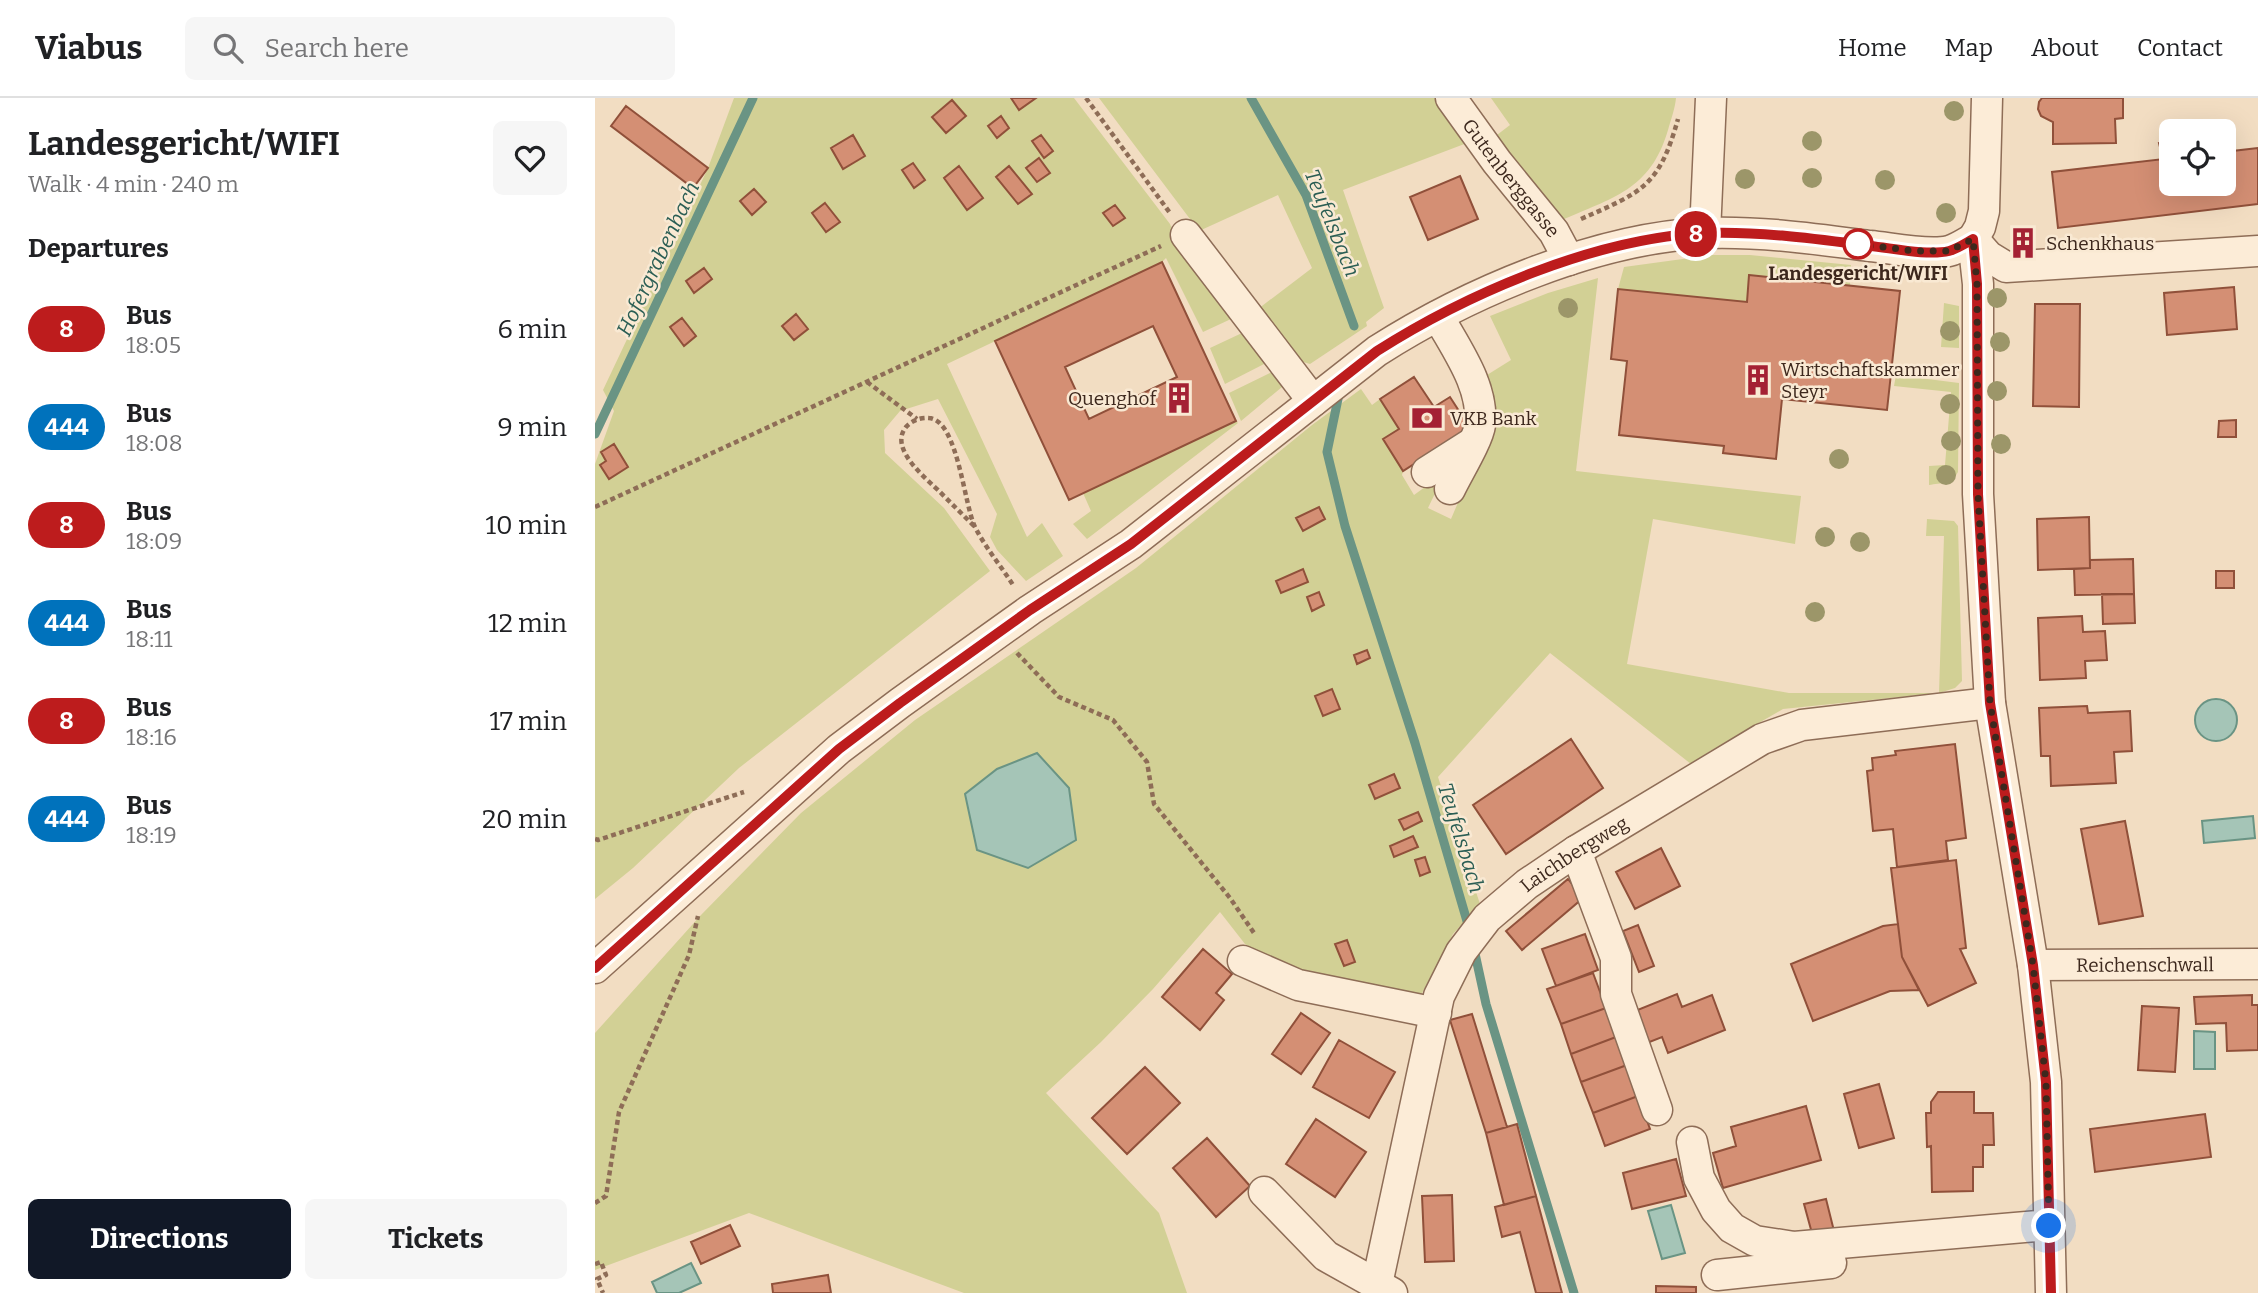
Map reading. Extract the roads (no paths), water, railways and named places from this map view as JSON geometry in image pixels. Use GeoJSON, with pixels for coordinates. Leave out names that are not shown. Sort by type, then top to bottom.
{"type":"FeatureCollection","features":[{"type":"Feature","properties":{"kind":"street","name":"Gutenberggasse"},"geometry":{"type":"LineString","coordinates":[[1451,98],[1497,162],[1554,232],[1569,260]]}},
{"type":"Feature","properties":{"kind":"street"},"geometry":{"type":"LineString","coordinates":[[1705,233],[1711,98]]}},
{"type":"Feature","properties":{"kind":"street"},"geometry":{"type":"LineString","coordinates":[[595,968],[839,749],[1030,610],[1131,544],[1377,351],[1438,316],[1506,284],[1569,260],[1627,245],[1705,233],[1762,234],[1915,251],[1949,251],[1973,239],[1980,227],[1984,211],[1987,98]]}},
{"type":"Feature","properties":{"kind":"street"},"geometry":{"type":"LineString","coordinates":[[1186,235],[1313,401]]}},
{"type":"Feature","properties":{"kind":"street"},"geometry":{"type":"LineString","coordinates":[[1973,239],[1987,256],[2006,267],[2258,251]]}},
{"type":"Feature","properties":{"kind":"street"},"geometry":{"type":"LineString","coordinates":[[1973,239],[1977,284],[1978,494],[1990,703],[2033,965],[2046,1082],[2051,1293]]}},
{"type":"Feature","properties":{"kind":"street"},"geometry":{"type":"LineString","coordinates":[[1438,316],[1469,372],[1479,398],[1480,427],[1472,444],[1439,480]]}},
{"type":"Feature","properties":{"kind":"street","name":"Laichbergweg"},"geometry":{"type":"LineString","coordinates":[[1264,1192],[1326,1256],[1382,1290],[1439,996],[1461,952],[1487,918],[1527,884],[1577,851],[1762,739],[1802,725],[1990,703]]}},
{"type":"Feature","properties":{"kind":"street"},"geometry":{"type":"LineString","coordinates":[[1577,851],[1616,958],[1616,993],[1657,1110]]}},
{"type":"Feature","properties":{"kind":"street"},"geometry":{"type":"LineString","coordinates":[[1250,949],[1298,985],[1436,1013]]}},
{"type":"Feature","properties":{"kind":"street","name":"Reichenschwall"},"geometry":{"type":"LineString","coordinates":[[2033,965],[2258,964]]}},
{"type":"Feature","properties":{"kind":"street"},"geometry":{"type":"LineString","coordinates":[[1692,1142],[1699,1178],[1716,1210],[1733,1228],[1755,1241],[1794,1247],[2050,1235]]}},
{"type":"Feature","properties":{"kind":"street"},"geometry":{"type":"LineString","coordinates":[[1717,1275],[1880,1258],[2050,1235]]}},
{"type":"Feature","properties":{"kind":"waterway","name":"Hofergrabenbach"},"geometry":{"type":"LineString","coordinates":[[595,434],[753,98]]}},
{"type":"Feature","properties":{"kind":"waterway","name":"Teufelsbach"},"geometry":{"type":"LineString","coordinates":[[1251,98],[1306,195],[1354,326]]}},
{"type":"Feature","properties":{"kind":"waterway","name":"Teufelsbach"},"geometry":{"type":"LineString","coordinates":[[1339,394],[1327,452],[1345,526],[1415,743],[1469,928]]}},
{"type":"Feature","properties":{"kind":"waterway","name":"Teufelsbach"},"geometry":{"type":"LineString","coordinates":[[1474,949],[1486,1004],[1574,1293]]}},
{"type":"Feature","properties":{"kind":"place","name":"Schenkhaus"},"geometry":{"type":"Point","coordinates":[2023,243]}},
{"type":"Feature","properties":{"kind":"place","name":"Landesgericht/WIFI"},"geometry":{"type":"Point","coordinates":[1858,244]}},
{"type":"Feature","properties":{"kind":"place","name":"Wirtschaftskammer Steyr"},"geometry":{"type":"Point","coordinates":[1758,380]}},
{"type":"Feature","properties":{"kind":"place","name":"Quenghof"},"geometry":{"type":"Point","coordinates":[1179,398]}},
{"type":"Feature","properties":{"kind":"place","name":"VKB Bank"},"geometry":{"type":"Point","coordinates":[1427,418]}}]}
